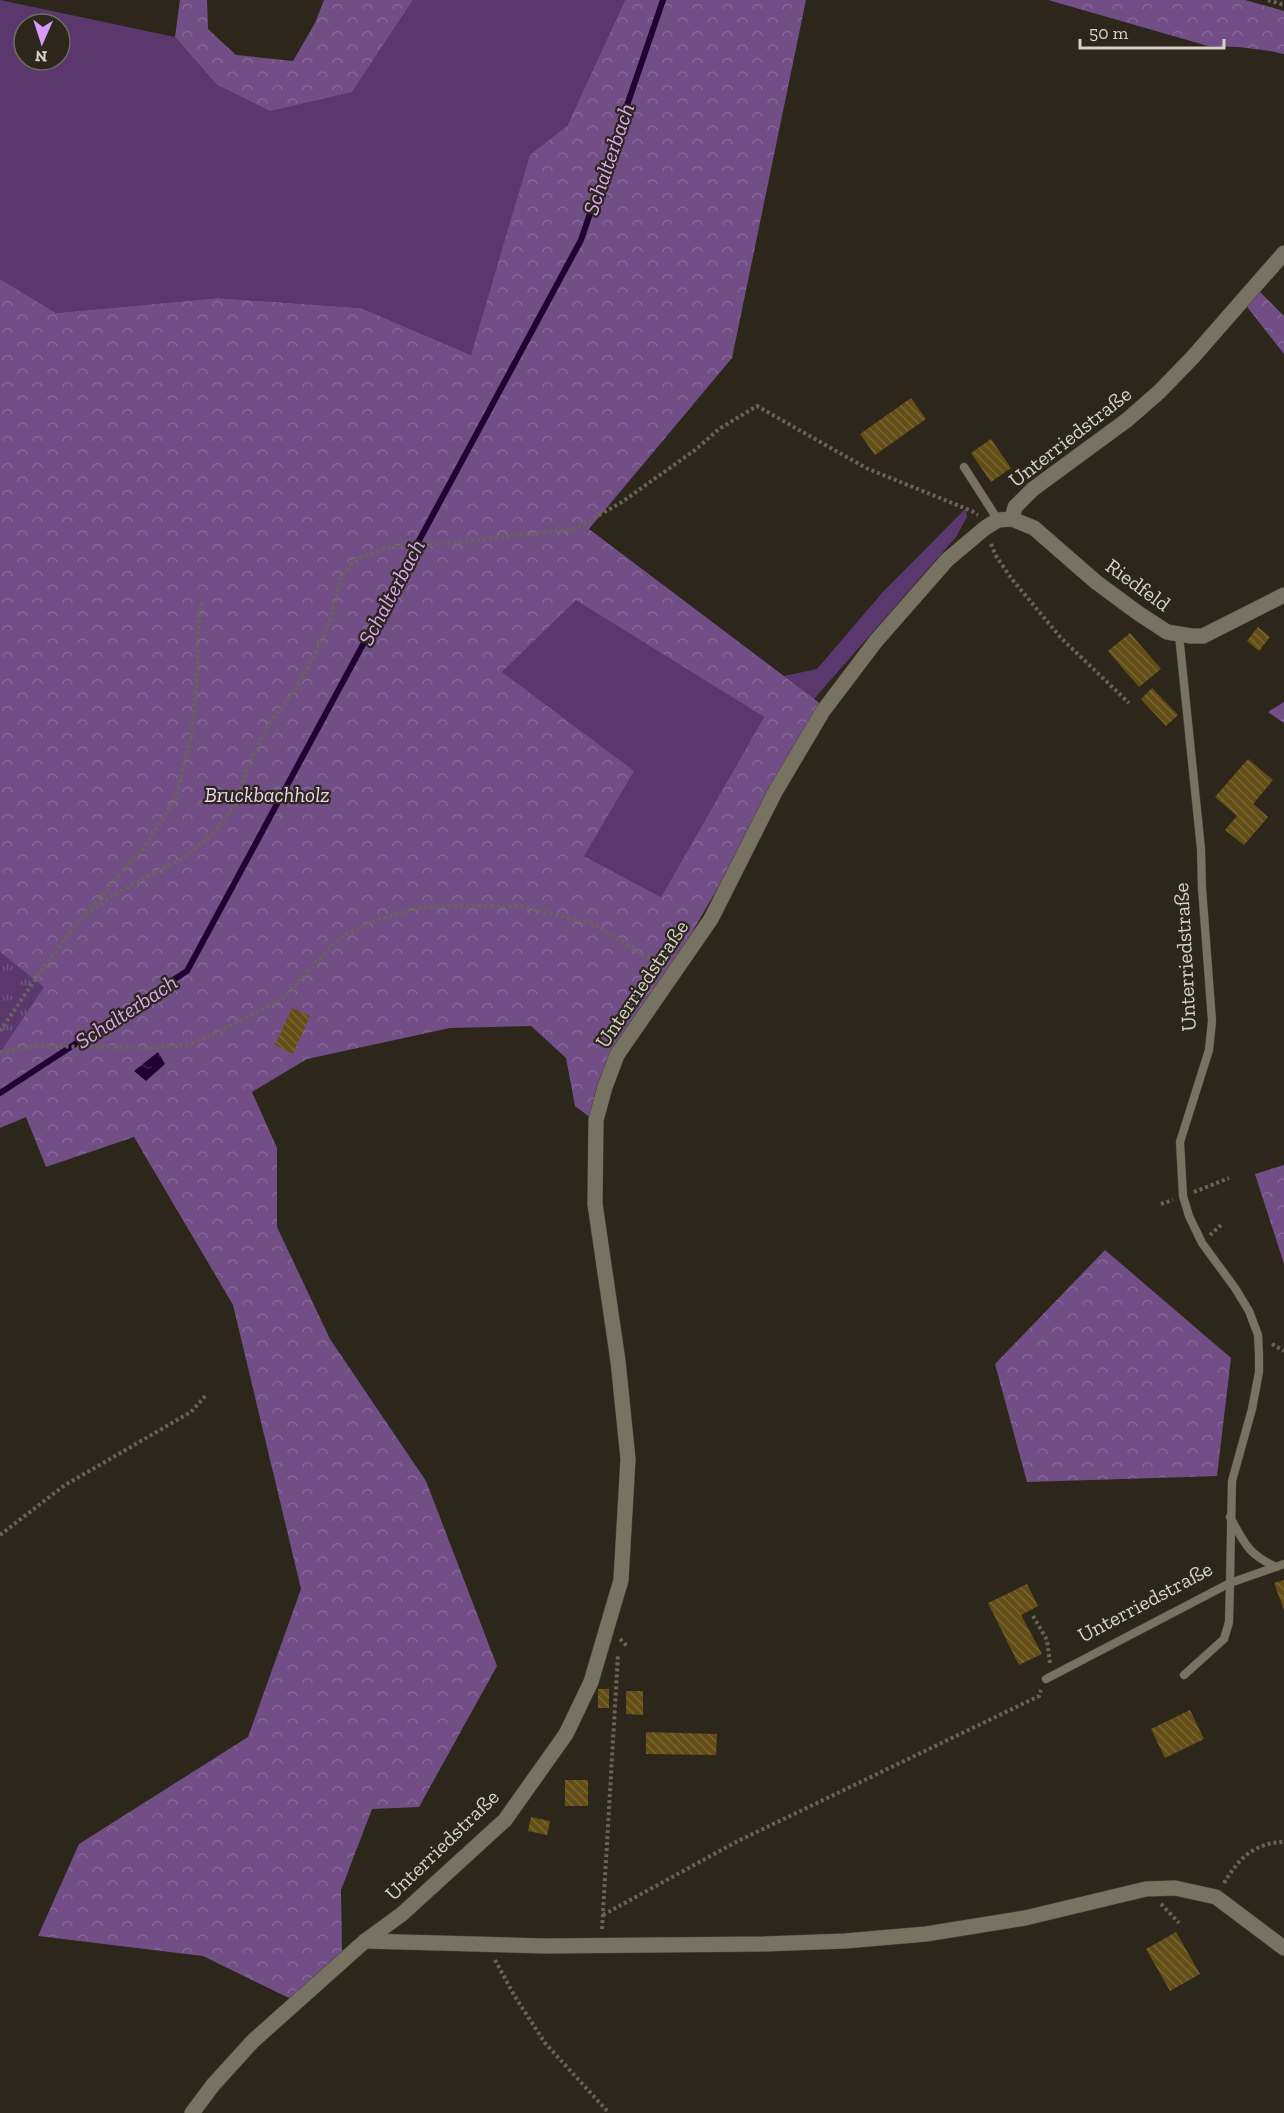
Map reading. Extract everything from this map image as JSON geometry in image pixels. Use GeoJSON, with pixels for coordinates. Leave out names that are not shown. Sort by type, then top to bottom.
{"type":"FeatureCollection","features":[{"type":"Feature","properties":{"kind":"street","name":"Unterriedstraße"},"geometry":{"type":"LineString","coordinates":[[192,2113],[213,2085],[254,2041],[365,1941],[402,1914],[505,1820],[566,1734],[591,1682],[621,1580],[627,1459],[618,1361],[595,1204],[596,1120],[617,1055],[711,919],[775,792],[823,711],[876,641],[947,560],[985,528],[1005,519],[1033,489],[1127,420],[1159,392],[1284,254]]}},
{"type":"Feature","properties":{"kind":"street","name":"Riedfeld"},"geometry":{"type":"LineString","coordinates":[[1005,519],[1034,528],[1096,582],[1167,632],[1203,636],[1284,595]]}},
{"type":"Feature","properties":{"kind":"street"},"geometry":{"type":"LineString","coordinates":[[365,1941],[546,1946],[844,1941],[926,1934],[1025,1918],[1146,1889],[1175,1888],[1216,1897],[1284,1948]]}},
{"type":"Feature","properties":{"kind":"lane"},"geometry":{"type":"LineString","coordinates":[[964,467],[1005,519]]}},
{"type":"Feature","properties":{"kind":"lane","name":"Unterriedstraße"},"geometry":{"type":"LineString","coordinates":[[1046,1678],[1230,1583],[1232,1481],[1252,1409],[1259,1372],[1258,1335],[1249,1311],[1202,1243],[1183,1196],[1180,1142],[1209,1050],[1212,1021],[1201,849],[1179,635]]}},
{"type":"Feature","properties":{"kind":"lane"},"geometry":{"type":"LineString","coordinates":[[1230,1517],[1245,1546],[1257,1558],[1280,1565]]}},
{"type":"Feature","properties":{"kind":"lane"},"geometry":{"type":"LineString","coordinates":[[1185,1675],[1224,1639],[1229,1622],[1230,1583],[1280,1565]]}},
{"type":"Feature","properties":{"kind":"path"},"geometry":{"type":"LineString","coordinates":[[1268,0],[1284,5]]}},
{"type":"Feature","properties":{"kind":"path"},"geometry":{"type":"LineString","coordinates":[[81,918],[119,892],[185,857],[214,832],[234,807],[249,764],[268,723],[296,688],[316,651],[332,618],[342,575],[356,559],[393,546],[450,543],[575,529],[622,502],[695,450],[719,429],[757,406],[866,468],[982,517],[1005,519]]}},
{"type":"Feature","properties":{"kind":"path"},"geometry":{"type":"LineString","coordinates":[[985,528],[996,556],[1061,638],[1130,703]]}},
{"type":"Feature","properties":{"kind":"path"},"geometry":{"type":"LineString","coordinates":[[0,1031],[81,918],[145,846],[176,798],[190,741],[202,602]]}},
{"type":"Feature","properties":{"kind":"path"},"geometry":{"type":"LineString","coordinates":[[0,1052],[36,1046],[143,1048],[188,1045],[233,1025],[283,998],[339,938],[376,920],[423,907],[520,906],[594,924],[674,975]]}},
{"type":"Feature","properties":{"kind":"path"},"geometry":{"type":"LineString","coordinates":[[0,1535],[65,1485],[191,1412],[206,1395]]}},
{"type":"Feature","properties":{"kind":"path"},"geometry":{"type":"LineString","coordinates":[[628,1647],[618,1638],[603,1916],[736,1842],[1039,1695],[1051,1661],[1047,1640],[1033,1616]]}},
{"type":"Feature","properties":{"kind":"path"},"geometry":{"type":"LineString","coordinates":[[1216,1897],[1232,1870],[1250,1850],[1276,1842],[1284,1842]]}},
{"type":"Feature","properties":{"kind":"path"},"geometry":{"type":"LineString","coordinates":[[496,1962],[545,2043],[609,2113]]}},
{"type":"Feature","properties":{"kind":"green space"},"geometry":{"type":"Polygon","coordinates":[[[0,0],[57,12],[12,12],[12,72],[72,72],[72,15],[175,37],[216,84],[352,92],[413,0],[625,0],[567,126],[471,355],[361,308],[218,298],[56,313],[0,279],[0,0]]]}},
{"type":"Feature","properties":{"kind":"green space"},"geometry":{"type":"Polygon","coordinates":[[[180,0],[207,0],[208,29],[236,55],[293,61],[315,23],[324,0],[413,0],[352,92],[270,111],[216,84],[175,37],[180,0]]]}},
{"type":"Feature","properties":{"kind":"green space","name":"Bruckbachholz"},"geometry":{"type":"Polygon","coordinates":[[[625,0],[806,0],[732,358],[589,529],[821,704],[670,970],[591,1118],[575,1106],[566,1058],[531,1026],[450,1028],[307,1059],[252,1092],[277,1148],[277,1227],[330,1339],[426,1481],[497,1666],[419,1807],[372,1809],[341,1890],[342,1951],[291,1999],[203,1956],[38,1936],[79,1844],[248,1737],[301,1589],[233,1305],[134,1137],[46,1167],[26,1117],[0,1128],[0,279],[56,313],[218,298],[361,308],[471,355],[530,155],[567,126],[625,0]],[[576,600],[502,672],[634,771],[584,856],[661,897],[764,717],[576,600]]]}},
{"type":"Feature","properties":{"kind":"green space"},"geometry":{"type":"Polygon","coordinates":[[[1048,0],[1245,0],[1284,11],[1284,54],[1239,47],[1208,46],[1048,0]]]}},
{"type":"Feature","properties":{"kind":"green space"},"geometry":{"type":"Polygon","coordinates":[[[1253,285],[1284,316],[1284,354],[1241,299],[1253,285]]]}},
{"type":"Feature","properties":{"kind":"green space"},"geometry":{"type":"Polygon","coordinates":[[[966,508],[967,517],[956,537],[814,699],[784,676],[817,669],[882,593],[966,508]]]}},
{"type":"Feature","properties":{"kind":"green space"},"geometry":{"type":"Polygon","coordinates":[[[576,599],[764,717],[661,897],[584,856],[502,672],[576,599]]]}},
{"type":"Feature","properties":{"kind":"green space"},"geometry":{"type":"Polygon","coordinates":[[[1284,702],[1284,723],[1268,712],[1284,702]]]}},
{"type":"Feature","properties":{"kind":"green space"},"geometry":{"type":"Polygon","coordinates":[[[0,952],[44,987],[0,1053],[0,952]]]}},
{"type":"Feature","properties":{"kind":"green space"},"geometry":{"type":"Polygon","coordinates":[[[1284,1165],[1284,1264],[1255,1174],[1284,1165]]]}},
{"type":"Feature","properties":{"kind":"green space"},"geometry":{"type":"Polygon","coordinates":[[[1105,1250],[1231,1358],[1217,1476],[1027,1482],[995,1364],[1105,1250]]]}},
{"type":"Feature","properties":{"kind":"water"},"geometry":{"type":"Polygon","coordinates":[[[158,1052],[165,1064],[146,1081],[134,1071],[158,1052]]]}},
{"type":"Feature","properties":{"kind":"building"},"geometry":{"type":"Polygon","coordinates":[[[911,398],[926,419],[875,455],[860,434],[911,398]]]}},
{"type":"Feature","properties":{"kind":"building"},"geometry":{"type":"Polygon","coordinates":[[[991,439],[1011,468],[991,482],[971,453],[991,439]]]}},
{"type":"Feature","properties":{"kind":"building"},"geometry":{"type":"Polygon","coordinates":[[[1258,627],[1270,637],[1259,651],[1247,641],[1258,627]]]}},
{"type":"Feature","properties":{"kind":"building"},"geometry":{"type":"Polygon","coordinates":[[[1130,633],[1161,669],[1139,687],[1108,651],[1130,633]]]}},
{"type":"Feature","properties":{"kind":"building"},"geometry":{"type":"Polygon","coordinates":[[[1152,688],[1178,715],[1166,726],[1141,699],[1152,688]]]}},
{"type":"Feature","properties":{"kind":"building"},"geometry":{"type":"Polygon","coordinates":[[[1248,759],[1273,780],[1253,804],[1268,817],[1244,845],[1225,830],[1237,816],[1215,797],[1248,759]]]}},
{"type":"Feature","properties":{"kind":"building"},"geometry":{"type":"Polygon","coordinates":[[[292,1008],[310,1016],[293,1054],[275,1045],[292,1008]]]}},
{"type":"Feature","properties":{"kind":"building"},"geometry":{"type":"Polygon","coordinates":[[[1284,1580],[1284,1610],[1274,1583],[1284,1580]]]}},
{"type":"Feature","properties":{"kind":"building"},"geometry":{"type":"Polygon","coordinates":[[[1027,1584],[1038,1606],[1021,1615],[1042,1654],[1019,1665],[988,1603],[1027,1584]]]}},
{"type":"Feature","properties":{"kind":"building"},"geometry":{"type":"Polygon","coordinates":[[[598,1689],[609,1689],[609,1708],[598,1708],[598,1689]]]}},
{"type":"Feature","properties":{"kind":"building"},"geometry":{"type":"Polygon","coordinates":[[[626,1691],[643,1691],[643,1715],[626,1714],[626,1691]]]}},
{"type":"Feature","properties":{"kind":"building"},"geometry":{"type":"Polygon","coordinates":[[[1190,1710],[1204,1739],[1165,1758],[1151,1729],[1190,1710]]]}},
{"type":"Feature","properties":{"kind":"building"},"geometry":{"type":"Polygon","coordinates":[[[646,1732],[717,1734],[716,1755],[646,1754],[646,1732]]]}},
{"type":"Feature","properties":{"kind":"building"},"geometry":{"type":"Polygon","coordinates":[[[565,1780],[588,1780],[588,1806],[565,1806],[565,1780]]]}},
{"type":"Feature","properties":{"kind":"building"},"geometry":{"type":"Polygon","coordinates":[[[531,1817],[550,1821],[547,1835],[528,1831],[531,1817]]]}},
{"type":"Feature","properties":{"kind":"building"},"geometry":{"type":"Polygon","coordinates":[[[1176,1932],[1200,1974],[1170,1991],[1146,1949],[1176,1932]]]}},
{"type":"Feature","properties":{"kind":"waterway","name":"Schalterbach"},"geometry":{"type":"LineString","coordinates":[[0,1093],[187,971],[581,240],[663,0]]}}]}
